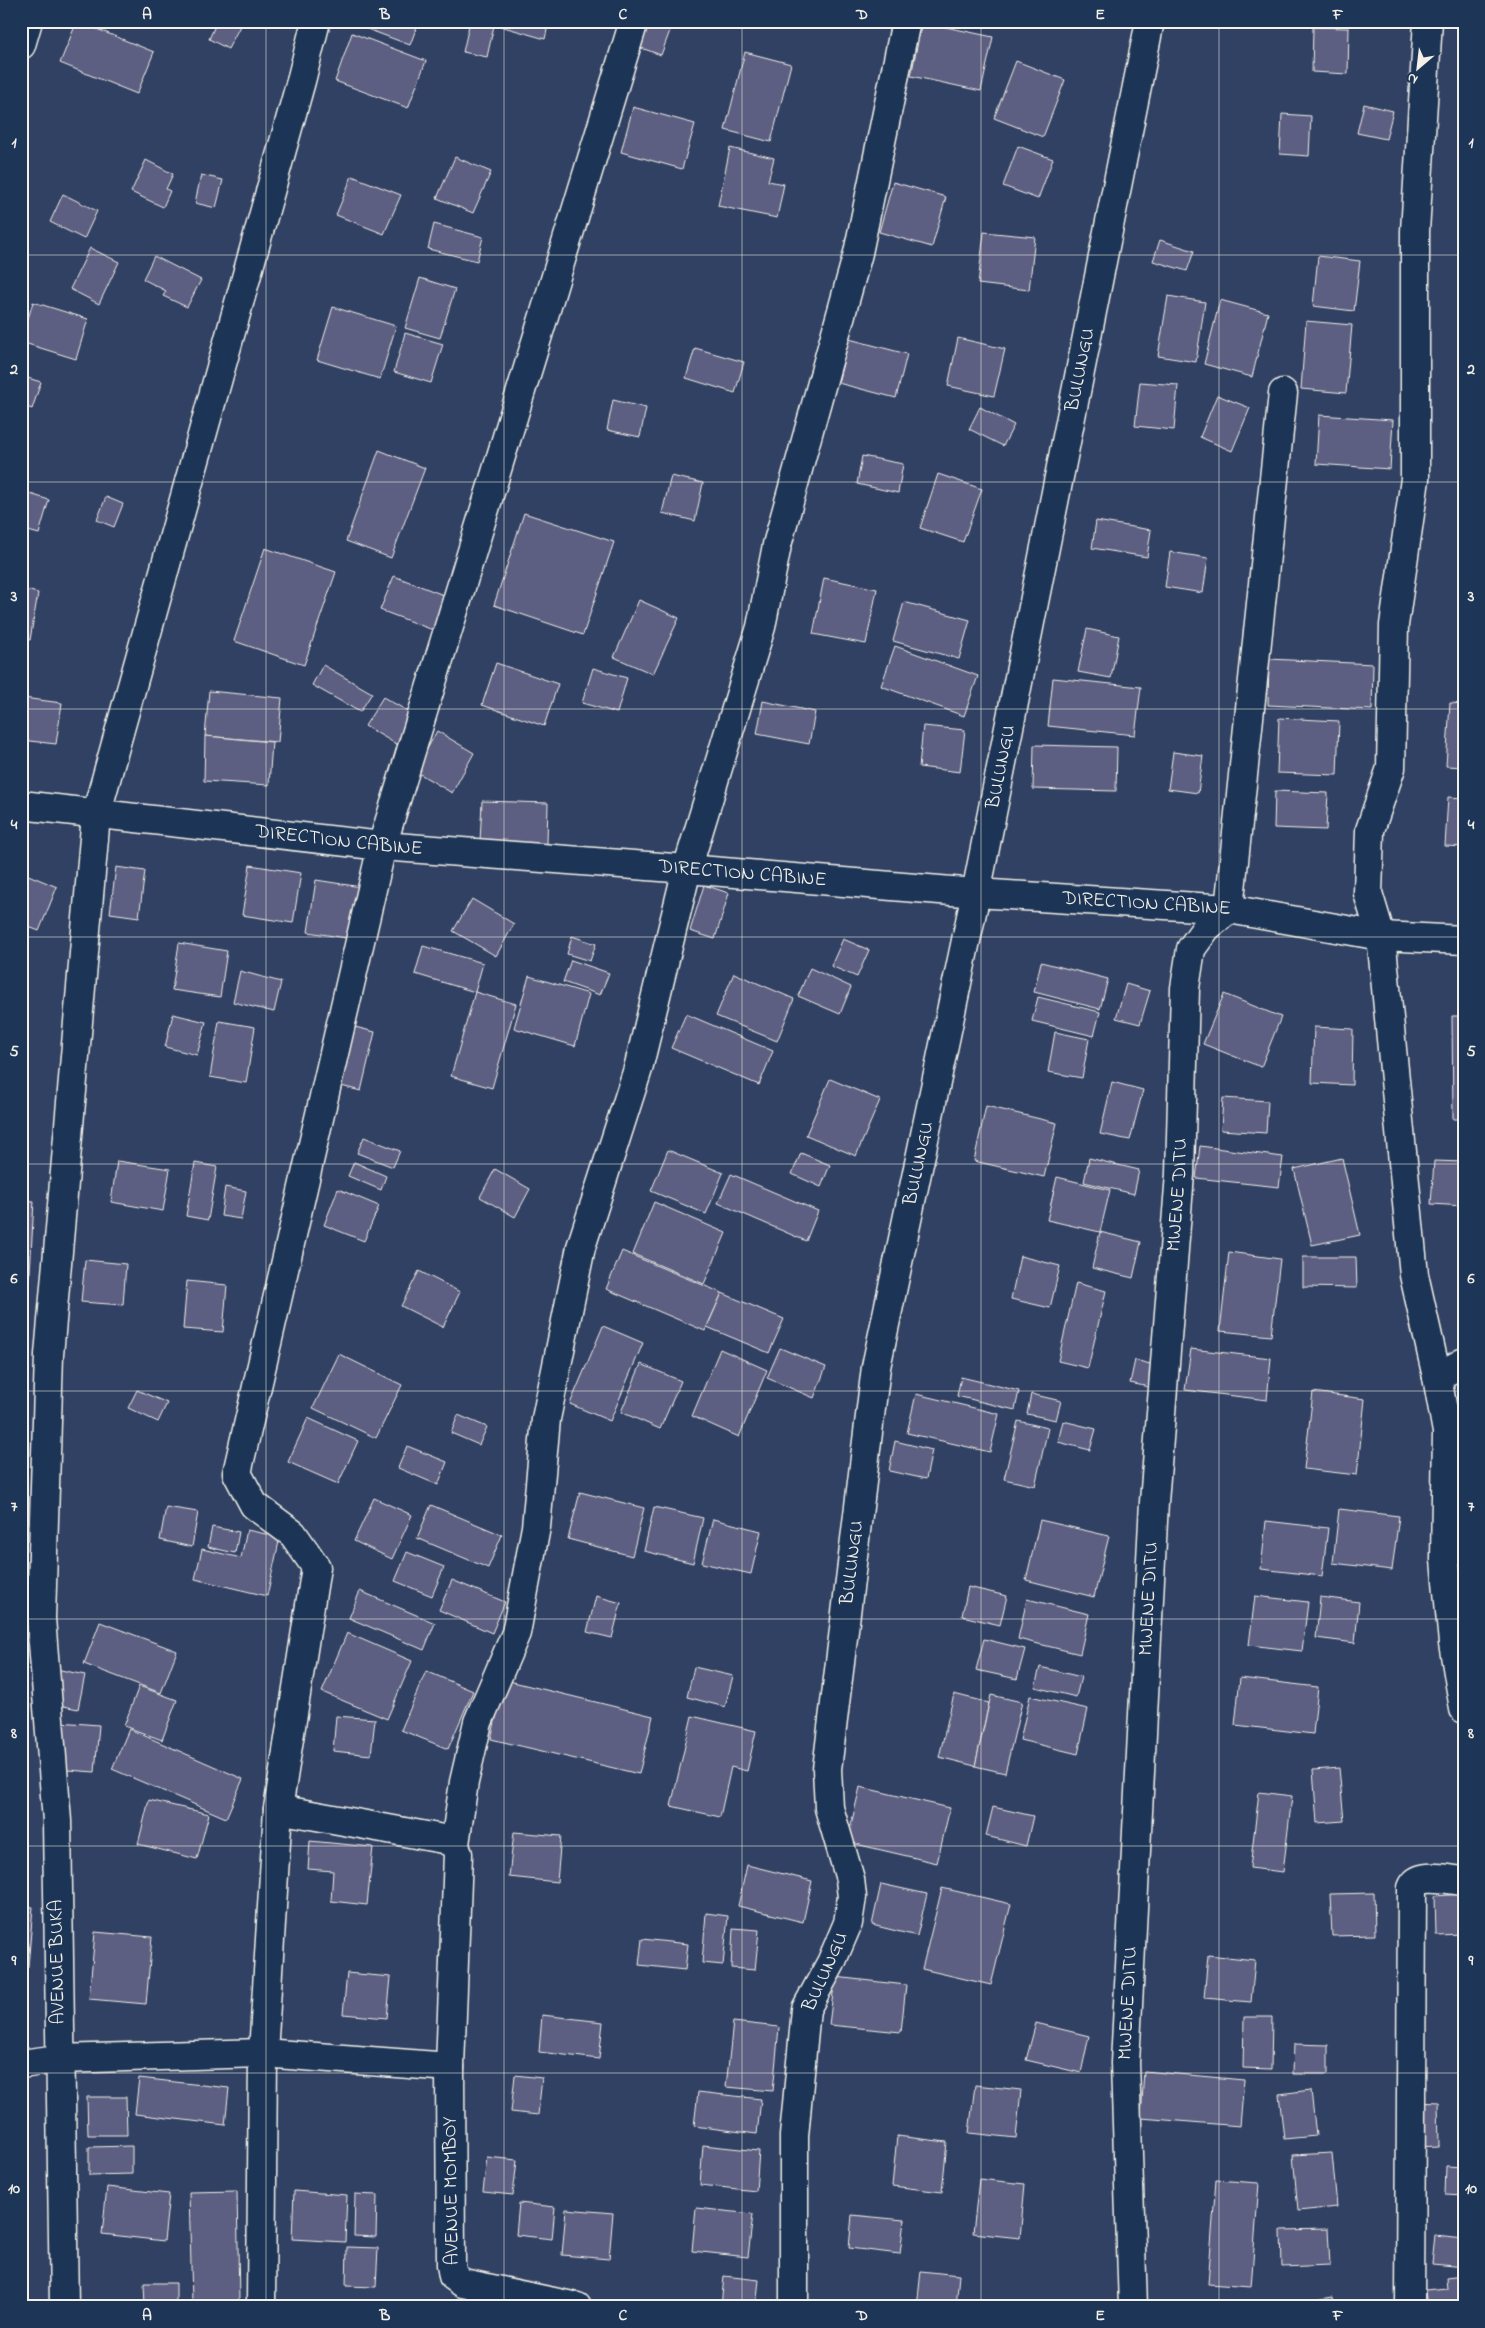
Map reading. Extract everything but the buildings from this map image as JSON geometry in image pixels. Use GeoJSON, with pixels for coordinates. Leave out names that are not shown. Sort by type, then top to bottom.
{"type":"FeatureCollection","features":[{"type":"Feature","properties":{"kind":"street"},"geometry":{"type":"LineString","coordinates":[[21,45],[28,21]]}},
{"type":"Feature","properties":{"kind":"street","name":"AVENUE BUKA"},"geometry":{"type":"LineString","coordinates":[[64,2307],[56,1812],[41,1618],[49,1356],[96,815],[301,81],[316,21]]}},
{"type":"Feature","properties":{"kind":"street"},"geometry":{"type":"LineString","coordinates":[[262,2307],[263,2053],[278,1809],[316,1567],[293,1534],[254,1505],[237,1473],[382,846],[634,21]]}},
{"type":"Feature","properties":{"kind":"street"},"geometry":{"type":"LineString","coordinates":[[21,2064],[59,2059],[263,2053],[450,2067],[458,1854],[455,1844],[469,1755],[478,1722],[516,1633],[536,1527],[546,1419],[581,1247],[638,1069],[687,868],[761,627],[777,545],[858,253],[906,21]]}},
{"type":"Feature","properties":{"kind":"street","name":"BULUNGU"},"geometry":{"type":"LineString","coordinates":[[794,2307],[794,2136],[806,2010],[831,1964],[848,1923],[852,1897],[850,1879],[830,1808],[827,1769],[876,1366],[976,894],[1150,21]]}},
{"type":"Feature","properties":{"kind":"street"},"geometry":{"type":"LineString","coordinates":[[1428,21],[1415,231],[1415,478],[1394,625],[1391,768],[1370,830],[1368,893],[1381,936],[1414,1275],[1437,1377],[1446,1432],[1445,1560],[1453,1644],[1464,1709]]}},
{"type":"Feature","properties":{"kind":"street"},"geometry":{"type":"LineString","coordinates":[[1230,909],[1283,393]]}},
{"type":"Feature","properties":{"kind":"street","name":"DIRECTION CABINE"},"geometry":{"type":"LineString","coordinates":[[21,805],[382,846],[687,868],[976,894],[1230,909],[1381,936],[1464,940]]}},
{"type":"Feature","properties":{"kind":"street","name":"MWENE DITU"},"geometry":{"type":"LineString","coordinates":[[1133,2307],[1125,2064],[1154,1502],[1180,1174],[1185,988],[1191,949],[1206,928],[1230,909]]}},
{"type":"Feature","properties":{"kind":"street"},"geometry":{"type":"LineString","coordinates":[[1437,1377],[1464,1362]]}},
{"type":"Feature","properties":{"kind":"street"},"geometry":{"type":"LineString","coordinates":[[278,1809],[443,1840],[455,1844]]}},
{"type":"Feature","properties":{"kind":"street"},"geometry":{"type":"LineString","coordinates":[[1410,2307],[1412,1888],[1414,1882],[1420,1878],[1464,1881]]}},
{"type":"Feature","properties":{"kind":"street","name":"AVENUE MOMBOY"},"geometry":{"type":"LineString","coordinates":[[450,2067],[451,2265],[453,2276],[463,2283],[578,2307]]}}]}
